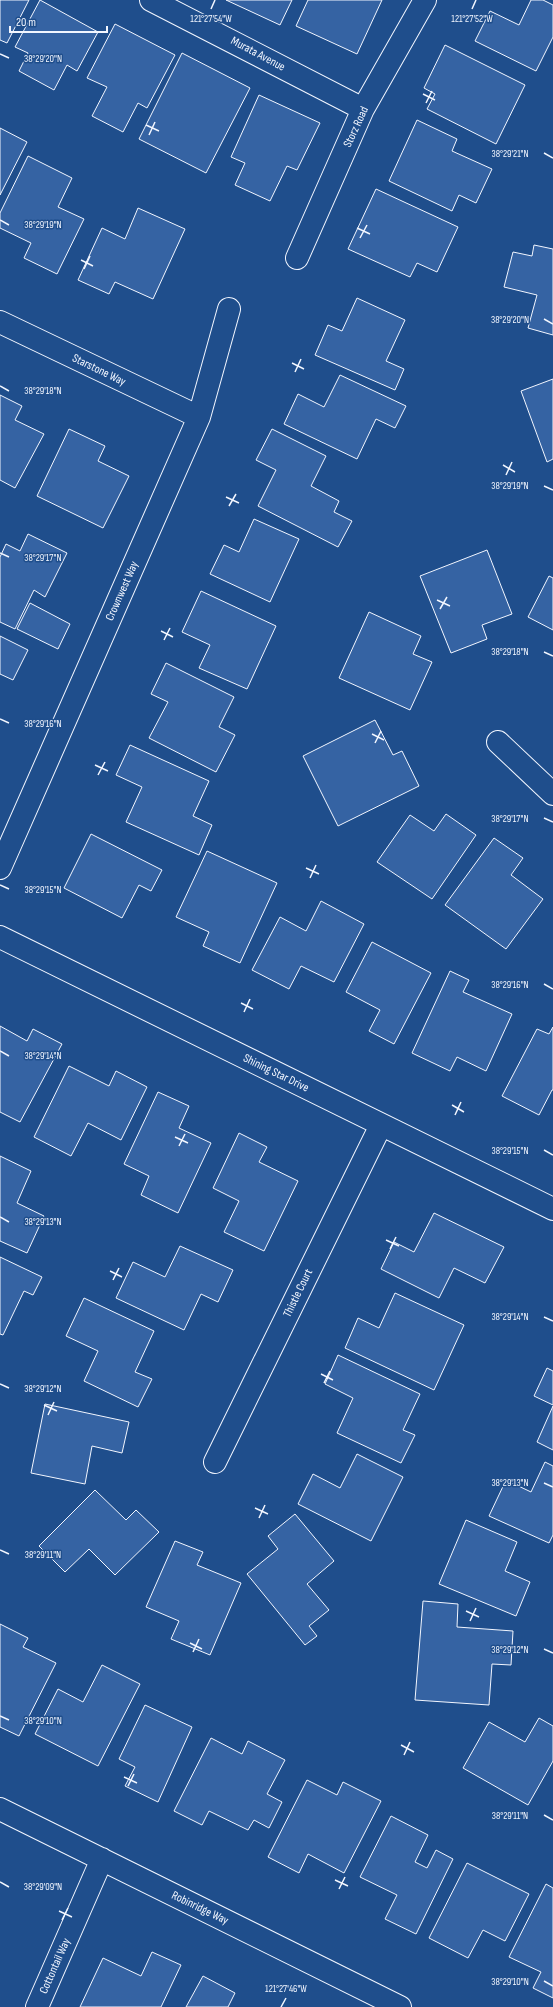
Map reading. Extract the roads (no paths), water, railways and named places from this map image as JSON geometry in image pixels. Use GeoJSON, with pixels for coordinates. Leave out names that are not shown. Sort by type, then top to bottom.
{"type":"FeatureCollection","features":[{"type":"Feature","properties":{"kind":"street","name":"Murata Avenue"},"geometry":{"type":"LineString","coordinates":[[151,0],[364,109]]}},
{"type":"Feature","properties":{"kind":"street","name":"Storz Road"},"geometry":{"type":"LineString","coordinates":[[297,258],[364,109],[425,0]]}},
{"type":"Feature","properties":{"kind":"street","name":"Crownwest Way"},"geometry":{"type":"LineString","coordinates":[[0,868],[199,417],[229,309]]}},
{"type":"Feature","properties":{"kind":"street","name":"Starstone Way"},"geometry":{"type":"LineString","coordinates":[[0,322],[199,417]]}},
{"type":"Feature","properties":{"kind":"street"},"geometry":{"type":"LineString","coordinates":[[498,742],[553,794]]}},
{"type":"Feature","properties":{"kind":"street","name":"Shining Star Drive"},"geometry":{"type":"LineString","coordinates":[[0,937],[553,1209]]}},
{"type":"Feature","properties":{"kind":"street","name":"Thistle Court"},"geometry":{"type":"LineString","coordinates":[[215,1462],[381,1125]]}},
{"type":"Feature","properties":{"kind":"street","name":"Robinridge Way"},"geometry":{"type":"LineString","coordinates":[[0,1809],[400,2007]]}},
{"type":"Feature","properties":{"kind":"street","name":"Cottontail Way"},"geometry":{"type":"LineString","coordinates":[[37,2007],[102,1859]]}}]}
